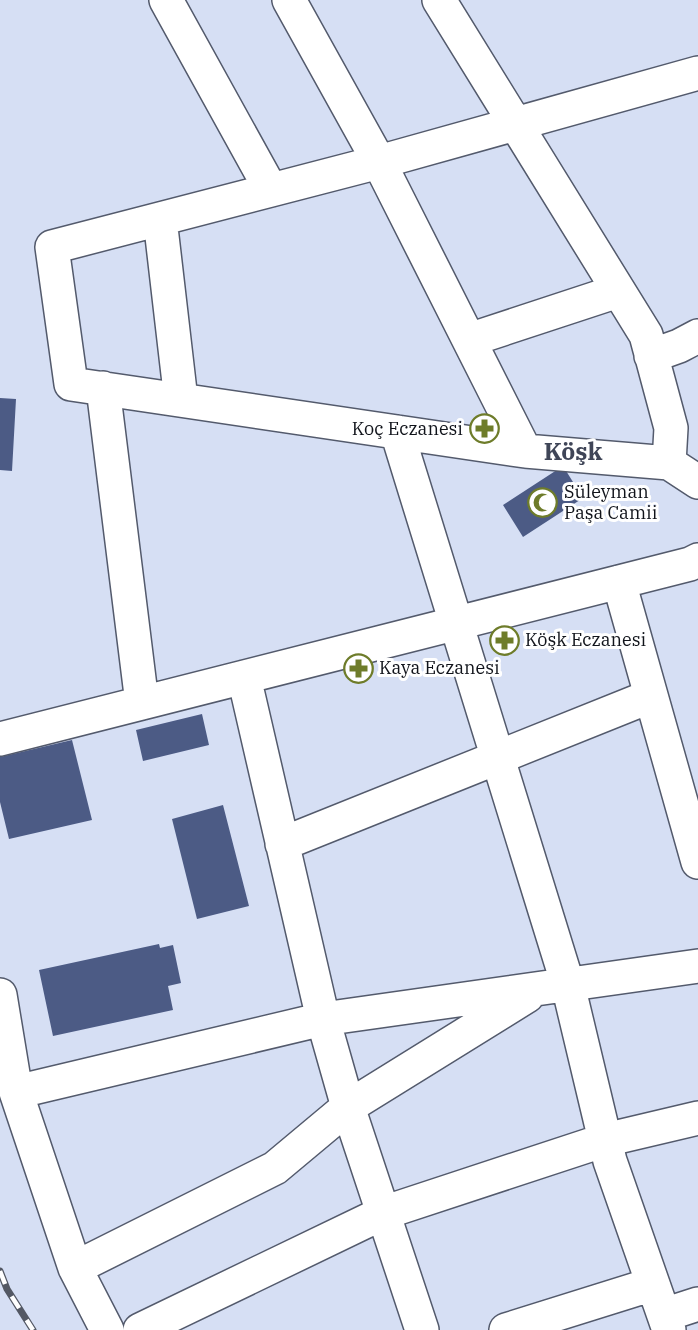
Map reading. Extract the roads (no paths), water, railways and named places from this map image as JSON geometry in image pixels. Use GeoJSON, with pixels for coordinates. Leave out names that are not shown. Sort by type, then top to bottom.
{"type":"FeatureCollection","features":[{"type":"Feature","properties":{"kind":"street"},"geometry":{"type":"LineString","coordinates":[[166,0],[271,190]]}},
{"type":"Feature","properties":{"kind":"street"},"geometry":{"type":"LineString","coordinates":[[289,0],[379,162],[525,451]]}},
{"type":"Feature","properties":{"kind":"street"},"geometry":{"type":"LineString","coordinates":[[439,0],[646,335],[671,428],[669,463]]}},
{"type":"Feature","properties":{"kind":"street"},"geometry":{"type":"LineString","coordinates":[[698,73],[379,162],[52,247],[71,384],[525,451],[669,463],[698,482]]}},
{"type":"Feature","properties":{"kind":"street"},"geometry":{"type":"LineString","coordinates":[[160,219],[181,400]]}},
{"type":"Feature","properties":{"kind":"street"},"geometry":{"type":"LineString","coordinates":[[469,340],[618,291]]}},
{"type":"Feature","properties":{"kind":"street"},"geometry":{"type":"LineString","coordinates":[[651,356],[698,336]]}},
{"type":"Feature","properties":{"kind":"street"},"geometry":{"type":"LineString","coordinates":[[103,388],[142,703]]}},
{"type":"Feature","properties":{"kind":"street"},"geometry":{"type":"LineString","coordinates":[[397,432],[498,758],[553,987],[666,1323],[698,1304]]}},
{"type":"Feature","properties":{"kind":"street"},"geometry":{"type":"LineString","coordinates":[[0,739],[690,564],[698,560]]}},
{"type":"Feature","properties":{"kind":"street"},"geometry":{"type":"LineString","coordinates":[[619,582],[698,862]]}},
{"type":"Feature","properties":{"kind":"street"},"geometry":{"type":"LineString","coordinates":[[244,677],[323,1019],[348,1107],[422,1330]]}},
{"type":"Feature","properties":{"kind":"street"},"geometry":{"type":"LineString","coordinates":[[282,844],[651,696]]}},
{"type":"Feature","properties":{"kind":"street"},"geometry":{"type":"LineString","coordinates":[[16,1092],[323,1019],[698,966]]}},
{"type":"Feature","properties":{"kind":"street"},"geometry":{"type":"LineString","coordinates":[[75,1268],[275,1168],[348,1107],[553,987]]}},
{"type":"Feature","properties":{"kind":"street"},"geometry":{"type":"LineString","coordinates":[[0,995],[16,1092],[75,1268],[107,1330]]}},
{"type":"Feature","properties":{"kind":"street"},"geometry":{"type":"LineString","coordinates":[[140,1330],[383,1213],[605,1140],[698,1118]]}},
{"type":"Feature","properties":{"kind":"street"},"geometry":{"type":"LineString","coordinates":[[506,1330],[653,1284]]}},
{"type":"Feature","properties":{"kind":"railway"},"geometry":{"type":"LineString","coordinates":[[0,1271],[7,1289],[33,1330]]}},
{"type":"Feature","properties":{"kind":"place","name":"Koç Eczanesi"},"geometry":{"type":"Point","coordinates":[484,429]}},
{"type":"Feature","properties":{"kind":"place","name":"Süleyman Paşa Camii"},"geometry":{"type":"Point","coordinates":[543,502]}},
{"type":"Feature","properties":{"kind":"place","name":"Köşk Eczanesi"},"geometry":{"type":"Point","coordinates":[504,640]}},
{"type":"Feature","properties":{"kind":"place","name":"Kaya Eczanesi"},"geometry":{"type":"Point","coordinates":[358,668]}},
{"type":"Feature","properties":{"kind":"district","name":"Köşk"},"geometry":{"type":"Point","coordinates":[573,452]}}]}
